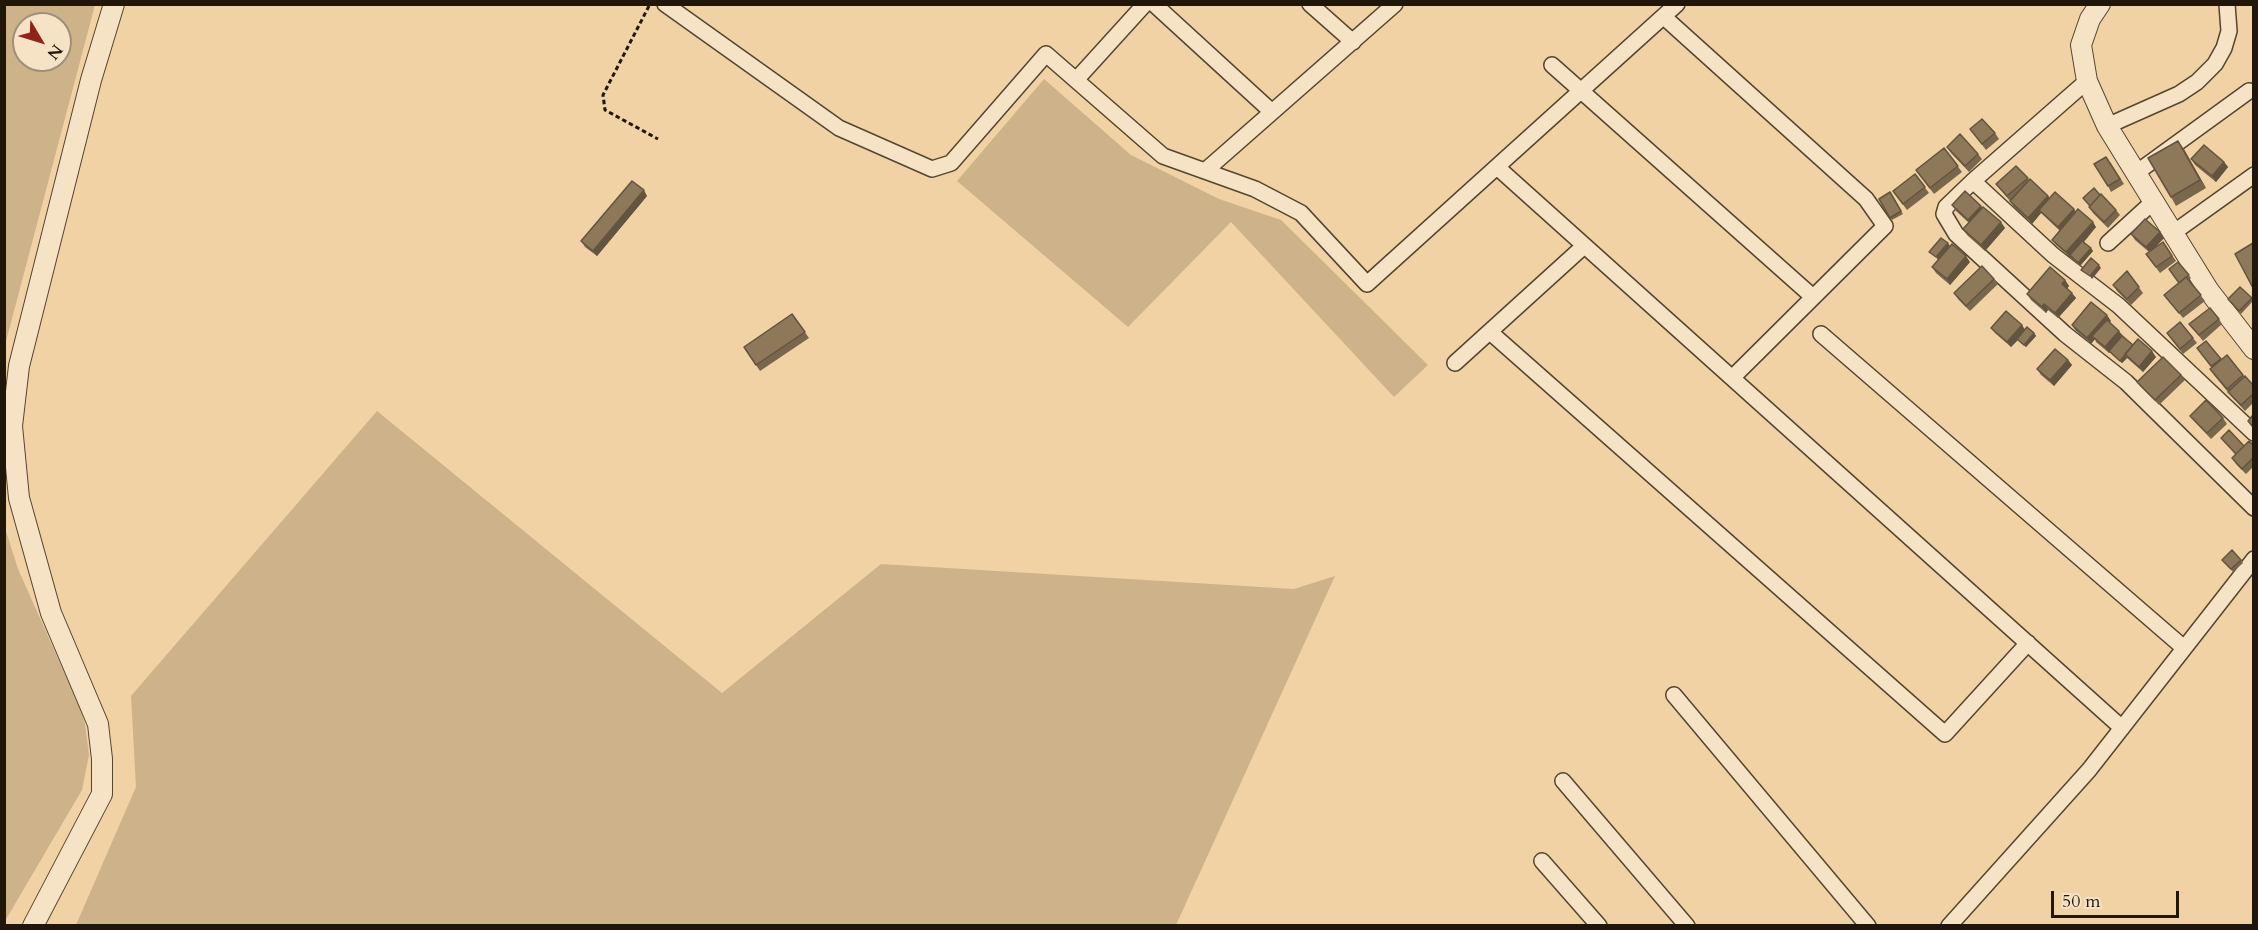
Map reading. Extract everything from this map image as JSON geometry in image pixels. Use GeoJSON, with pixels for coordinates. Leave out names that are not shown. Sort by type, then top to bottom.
{"type":"FeatureCollection","features":[{"type":"Feature","properties":{"kind":"street"},"geometry":{"type":"LineString","coordinates":[[33,926],[102,794],[102,759],[98,724],[51,613],[19,498],[12,426],[19,366],[91,80],[114,4]]}},
{"type":"Feature","properties":{"kind":"street"},"geometry":{"type":"LineString","coordinates":[[665,4],[839,128],[932,169],[951,163],[1046,54],[1163,156],[1255,189],[1300,213],[1367,284],[1677,4]]}},
{"type":"Feature","properties":{"kind":"street"},"geometry":{"type":"LineString","coordinates":[[1076,80],[1145,4]]}},
{"type":"Feature","properties":{"kind":"street"},"geometry":{"type":"LineString","coordinates":[[1154,4],[1272,112]]}},
{"type":"Feature","properties":{"kind":"street"},"geometry":{"type":"LineString","coordinates":[[1310,4],[1353,42]]}},
{"type":"Feature","properties":{"kind":"street"},"geometry":{"type":"LineString","coordinates":[[1204,171],[1395,4]]}},
{"type":"Feature","properties":{"kind":"street"},"geometry":{"type":"LineString","coordinates":[[2100,4],[2090,19],[2081,45],[2087,81],[2107,126],[2173,233],[2209,291],[2253,349]]}},
{"type":"Feature","properties":{"kind":"street"},"geometry":{"type":"LineString","coordinates":[[2107,126],[2179,94],[2198,82],[2215,64],[2224,48],[2229,31],[2227,4]]}},
{"type":"Feature","properties":{"kind":"street"},"geometry":{"type":"LineString","coordinates":[[1664,17],[1866,199],[1885,226],[1732,378]]}},
{"type":"Feature","properties":{"kind":"street"},"geometry":{"type":"LineString","coordinates":[[1552,65],[1813,297]]}},
{"type":"Feature","properties":{"kind":"street"},"geometry":{"type":"LineString","coordinates":[[2087,81],[1973,181],[1946,207],[1944,214],[1956,234],[2126,382],[2253,508]]}},
{"type":"Feature","properties":{"kind":"street"},"geometry":{"type":"LineString","coordinates":[[2136,173],[2249,91]]}},
{"type":"Feature","properties":{"kind":"street"},"geometry":{"type":"LineString","coordinates":[[1497,167],[2122,728]]}},
{"type":"Feature","properties":{"kind":"street"},"geometry":{"type":"LineString","coordinates":[[2173,233],[2253,175]]}},
{"type":"Feature","properties":{"kind":"street"},"geometry":{"type":"LineString","coordinates":[[1973,181],[2096,297],[2120,306],[2253,433]]}},
{"type":"Feature","properties":{"kind":"street"},"geometry":{"type":"LineString","coordinates":[[2108,243],[2154,201]]}},
{"type":"Feature","properties":{"kind":"street"},"geometry":{"type":"LineString","coordinates":[[1455,363],[1584,246]]}},
{"type":"Feature","properties":{"kind":"street"},"geometry":{"type":"LineString","coordinates":[[1490,332],[1945,734],[2028,643]]}},
{"type":"Feature","properties":{"kind":"street"},"geometry":{"type":"LineString","coordinates":[[1821,334],[2184,648]]}},
{"type":"Feature","properties":{"kind":"street"},"geometry":{"type":"LineString","coordinates":[[1949,926],[2089,770],[2253,559]]}},
{"type":"Feature","properties":{"kind":"street"},"geometry":{"type":"LineString","coordinates":[[1674,695],[1868,926]]}},
{"type":"Feature","properties":{"kind":"street"},"geometry":{"type":"LineString","coordinates":[[1563,781],[1687,926]]}},
{"type":"Feature","properties":{"kind":"street"},"geometry":{"type":"LineString","coordinates":[[1542,861],[1599,926]]}},
{"type":"Feature","properties":{"kind":"path"},"geometry":{"type":"LineString","coordinates":[[650,4],[603,94],[605,110],[658,139]]}},
{"type":"Feature","properties":{"kind":"shaded area"},"geometry":{"type":"Polygon","coordinates":[[[4,5],[95,5],[5,345],[4,5]]]}},
{"type":"Feature","properties":{"kind":"shaded area"},"geometry":{"type":"Polygon","coordinates":[[[1044,79],[1131,155],[1219,199],[1281,220],[1428,365],[1394,397],[1231,222],[1128,327],[957,181],[1044,79]]]}},
{"type":"Feature","properties":{"kind":"shaded area"},"geometry":{"type":"Polygon","coordinates":[[[377,411],[722,693],[881,564],[1294,589],[1335,576],[1176,925],[76,925],[136,787],[131,696],[377,411]]]}},
{"type":"Feature","properties":{"kind":"shaded area"},"geometry":{"type":"Polygon","coordinates":[[[4,525],[18,569],[81,710],[89,755],[82,790],[5,921],[4,525]]]}},
{"type":"Feature","properties":{"kind":"building"},"geometry":{"type":"Polygon","coordinates":[[[1982,119],[1995,133],[1982,144],[1970,129],[1982,119]]]}},
{"type":"Feature","properties":{"kind":"building"},"geometry":{"type":"Polygon","coordinates":[[[1960,134],[1978,154],[1965,166],[1947,147],[1960,134]]]}},
{"type":"Feature","properties":{"kind":"building"},"geometry":{"type":"Polygon","coordinates":[[[2178,141],[2200,180],[2171,197],[2148,158],[2178,141]]]}},
{"type":"Feature","properties":{"kind":"building"},"geometry":{"type":"Polygon","coordinates":[[[2204,145],[2224,162],[2212,176],[2191,159],[2204,145]]]}},
{"type":"Feature","properties":{"kind":"building"},"geometry":{"type":"Polygon","coordinates":[[[1944,148],[1958,166],[1930,188],[1916,170],[1944,148]]]}},
{"type":"Feature","properties":{"kind":"building"},"geometry":{"type":"Polygon","coordinates":[[[2106,157],[2120,179],[2108,186],[2094,164],[2106,157]]]}},
{"type":"Feature","properties":{"kind":"building"},"geometry":{"type":"Polygon","coordinates":[[[2016,166],[2028,178],[2007,196],[1996,184],[2016,166]]]}},
{"type":"Feature","properties":{"kind":"building"},"geometry":{"type":"Polygon","coordinates":[[[1915,174],[1925,187],[1903,204],[1893,191],[1915,174]]]}},
{"type":"Feature","properties":{"kind":"building"},"geometry":{"type":"Polygon","coordinates":[[[2030,179],[2048,196],[2028,218],[2010,201],[2030,179]]]}},
{"type":"Feature","properties":{"kind":"building"},"geometry":{"type":"Polygon","coordinates":[[[632,181],[644,190],[593,251],[581,241],[632,181]]]}},
{"type":"Feature","properties":{"kind":"building"},"geometry":{"type":"Polygon","coordinates":[[[2094,188],[2100,195],[2090,206],[2083,198],[2094,188]]]}},
{"type":"Feature","properties":{"kind":"building"},"geometry":{"type":"Polygon","coordinates":[[[1965,191],[1981,206],[1968,220],[1952,205],[1965,191]]]}},
{"type":"Feature","properties":{"kind":"building"},"geometry":{"type":"Polygon","coordinates":[[[1890,192],[1901,211],[1890,218],[1879,199],[1890,192]]]}},
{"type":"Feature","properties":{"kind":"building"},"geometry":{"type":"Polygon","coordinates":[[[2055,192],[2074,209],[2058,227],[2039,210],[2055,192]]]}},
{"type":"Feature","properties":{"kind":"building"},"geometry":{"type":"Polygon","coordinates":[[[2101,194],[2116,210],[2104,222],[2089,207],[2101,194]]]}},
{"type":"Feature","properties":{"kind":"building"},"geometry":{"type":"Polygon","coordinates":[[[1983,207],[2001,222],[1981,245],[1963,229],[1983,207]]]}},
{"type":"Feature","properties":{"kind":"building"},"geometry":{"type":"Polygon","coordinates":[[[2078,209],[2093,222],[2066,252],[2052,240],[2078,209]]]}},
{"type":"Feature","properties":{"kind":"building"},"geometry":{"type":"Polygon","coordinates":[[[2145,219],[2160,232],[2146,247],[2131,234],[2145,219]]]}},
{"type":"Feature","properties":{"kind":"building"},"geometry":{"type":"Polygon","coordinates":[[[1941,238],[1948,243],[1936,257],[1929,252],[1941,238]]]}},
{"type":"Feature","properties":{"kind":"building"},"geometry":{"type":"Polygon","coordinates":[[[2082,241],[2091,248],[2078,263],[2070,255],[2082,241]]]}},
{"type":"Feature","properties":{"kind":"building"},"geometry":{"type":"Polygon","coordinates":[[[2163,242],[2172,256],[2156,267],[2146,254],[2163,242]]]}},
{"type":"Feature","properties":{"kind":"building"},"geometry":{"type":"Polygon","coordinates":[[[2253,243],[2253,288],[2235,254],[2253,243]]]}},
{"type":"Feature","properties":{"kind":"building"},"geometry":{"type":"Polygon","coordinates":[[[1952,244],[1966,256],[1947,279],[1932,267],[1952,244]]]}},
{"type":"Feature","properties":{"kind":"building"},"geometry":{"type":"Polygon","coordinates":[[[2091,258],[2099,265],[2090,276],[2081,270],[2091,258]]]}},
{"type":"Feature","properties":{"kind":"building"},"geometry":{"type":"Polygon","coordinates":[[[2178,262],[2189,275],[2179,283],[2169,269],[2178,262]]]}},
{"type":"Feature","properties":{"kind":"building"},"geometry":{"type":"Polygon","coordinates":[[[1982,266],[1994,279],[1966,306],[1954,293],[1982,266]]]}},
{"type":"Feature","properties":{"kind":"building"},"geometry":{"type":"Polygon","coordinates":[[[2050,267],[2065,280],[2062,284],[2072,293],[2055,313],[2044,304],[2042,307],[2027,294],[2050,267]]]}},
{"type":"Feature","properties":{"kind":"building"},"geometry":{"type":"Polygon","coordinates":[[[2127,271],[2139,287],[2127,299],[2113,285],[2127,271]]]}},
{"type":"Feature","properties":{"kind":"building"},"geometry":{"type":"Polygon","coordinates":[[[2186,277],[2201,295],[2179,313],[2164,295],[2186,277]]]}},
{"type":"Feature","properties":{"kind":"building"},"geometry":{"type":"Polygon","coordinates":[[[2240,287],[2252,298],[2239,311],[2228,299],[2240,287]]]}},
{"type":"Feature","properties":{"kind":"building"},"geometry":{"type":"Polygon","coordinates":[[[2091,302],[2107,315],[2087,338],[2072,325],[2091,302]]]}},
{"type":"Feature","properties":{"kind":"building"},"geometry":{"type":"Polygon","coordinates":[[[2210,308],[2219,319],[2199,335],[2189,324],[2210,308]]]}},
{"type":"Feature","properties":{"kind":"building"},"geometry":{"type":"Polygon","coordinates":[[[2006,311],[2022,325],[2007,342],[1991,328],[2006,311]]]}},
{"type":"Feature","properties":{"kind":"building"},"geometry":{"type":"Polygon","coordinates":[[[792,314],[805,332],[756,365],[744,347],[792,314]]]}},
{"type":"Feature","properties":{"kind":"building"},"geometry":{"type":"Polygon","coordinates":[[[2107,320],[2119,331],[2105,347],[2092,336],[2107,320]]]}},
{"type":"Feature","properties":{"kind":"building"},"geometry":{"type":"Polygon","coordinates":[[[2180,322],[2193,338],[2180,349],[2167,333],[2180,322]]]}},
{"type":"Feature","properties":{"kind":"building"},"geometry":{"type":"Polygon","coordinates":[[[2027,327],[2034,333],[2024,345],[2017,339],[2027,327]]]}},
{"type":"Feature","properties":{"kind":"building"},"geometry":{"type":"Polygon","coordinates":[[[2122,336],[2133,345],[2120,361],[2109,351],[2122,336]]]}},
{"type":"Feature","properties":{"kind":"building"},"geometry":{"type":"Polygon","coordinates":[[[2138,339],[2152,351],[2139,367],[2125,354],[2138,339]]]}},
{"type":"Feature","properties":{"kind":"building"},"geometry":{"type":"Polygon","coordinates":[[[2206,341],[2221,359],[2211,366],[2197,348],[2206,341]]]}},
{"type":"Feature","properties":{"kind":"building"},"geometry":{"type":"Polygon","coordinates":[[[2055,349],[2068,360],[2050,380],[2037,369],[2055,349]]]}},
{"type":"Feature","properties":{"kind":"building"},"geometry":{"type":"Polygon","coordinates":[[[2227,355],[2243,375],[2227,389],[2210,369],[2227,355]]]}},
{"type":"Feature","properties":{"kind":"building"},"geometry":{"type":"Polygon","coordinates":[[[2163,357],[2181,375],[2155,400],[2137,382],[2163,357]]]}},
{"type":"Feature","properties":{"kind":"building"},"geometry":{"type":"Polygon","coordinates":[[[2245,376],[2253,385],[2253,394],[2241,405],[2228,392],[2245,376]]]}},
{"type":"Feature","properties":{"kind":"building"},"geometry":{"type":"Polygon","coordinates":[[[2206,400],[2223,418],[2207,433],[2190,416],[2206,400]]]}},
{"type":"Feature","properties":{"kind":"building"},"geometry":{"type":"Polygon","coordinates":[[[2253,415],[2253,427],[2248,421],[2253,415]]]}},
{"type":"Feature","properties":{"kind":"building"},"geometry":{"type":"Polygon","coordinates":[[[2229,430],[2244,446],[2236,454],[2221,438],[2229,430]]]}},
{"type":"Feature","properties":{"kind":"building"},"geometry":{"type":"Polygon","coordinates":[[[2249,441],[2253,445],[2253,458],[2242,469],[2232,458],[2249,441]]]}},
{"type":"Feature","properties":{"kind":"building"},"geometry":{"type":"Polygon","coordinates":[[[2232,550],[2241,560],[2231,569],[2222,560],[2232,550]]]}}]}
